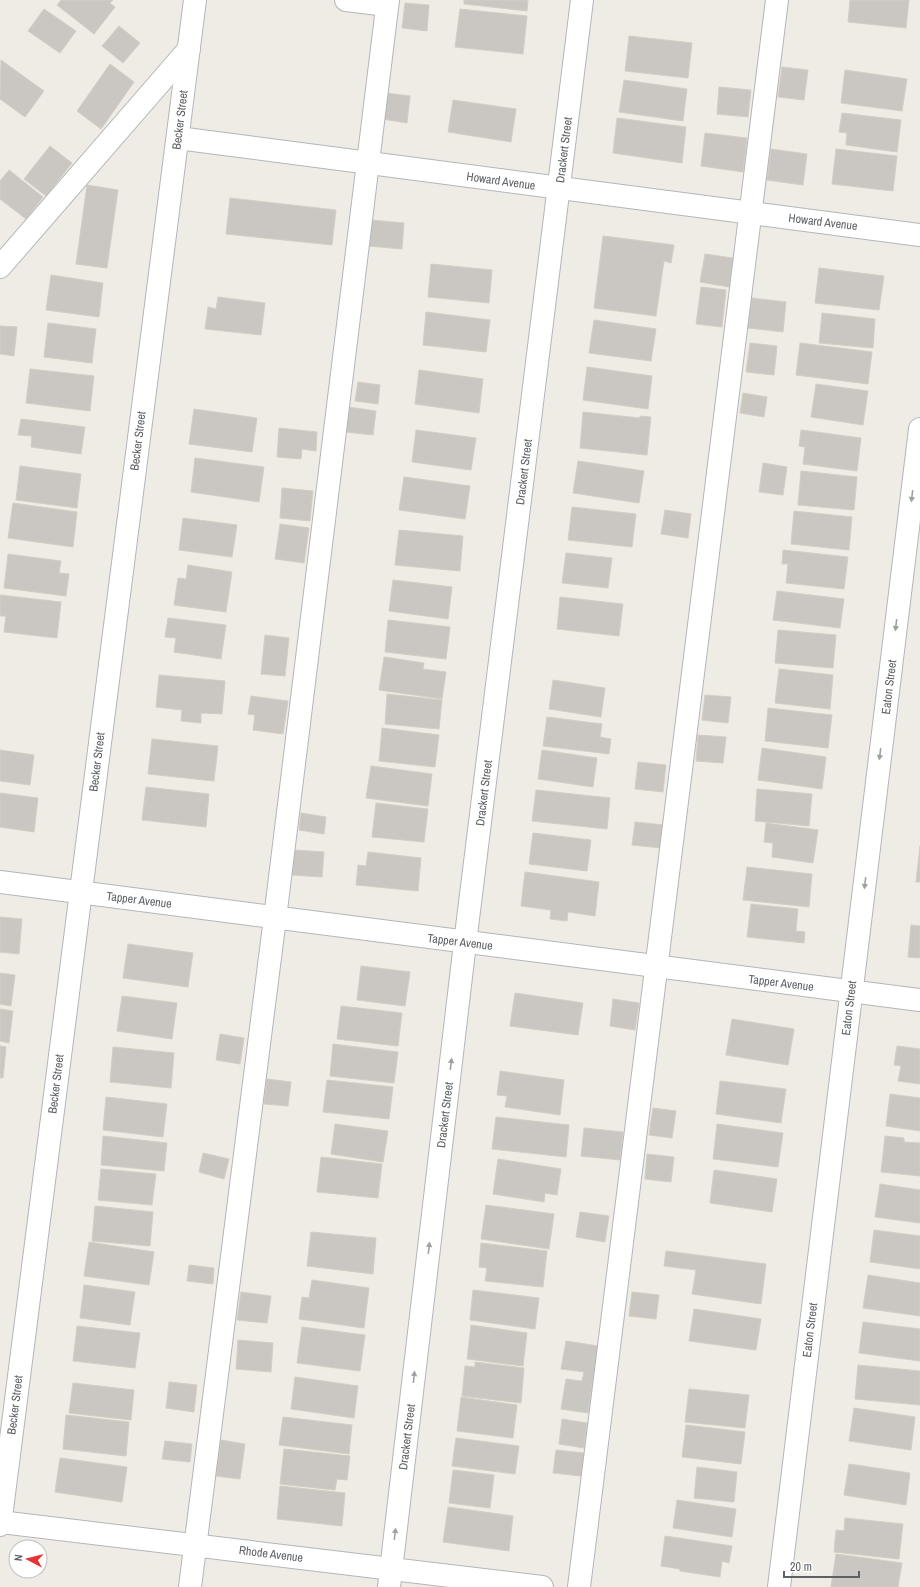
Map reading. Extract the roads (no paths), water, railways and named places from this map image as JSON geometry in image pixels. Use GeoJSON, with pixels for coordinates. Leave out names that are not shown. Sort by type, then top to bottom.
{"type":"FeatureCollection","features":[{"type":"Feature","properties":{"kind":"street","name":"Becker Street"},"geometry":{"type":"LineString","coordinates":[[0,1525],[195,0]]}},
{"type":"Feature","properties":{"kind":"street"},"geometry":{"type":"LineString","coordinates":[[190,1587],[275,918],[367,163],[388,3],[346,0]]}},
{"type":"Feature","properties":{"kind":"street","name":"Drackert Street"},"geometry":{"type":"LineString","coordinates":[[390,1578],[465,943],[582,0]]}},
{"type":"Feature","properties":{"kind":"street"},"geometry":{"type":"LineString","coordinates":[[579,1587],[658,967],[777,0]]}},
{"type":"Feature","properties":{"kind":"street"},"geometry":{"type":"LineString","coordinates":[[0,266],[189,49]]}},
{"type":"Feature","properties":{"kind":"street","name":"Howard Avenue"},"geometry":{"type":"LineString","coordinates":[[178,138],[920,235]]}},
{"type":"Feature","properties":{"kind":"street","name":"Eaton Street"},"geometry":{"type":"LineString","coordinates":[[779,1587],[920,430]]}},
{"type":"Feature","properties":{"kind":"street","name":"Tapper Avenue"},"geometry":{"type":"LineString","coordinates":[[0,882],[465,943],[920,1000]]}},
{"type":"Feature","properties":{"kind":"street","name":"Rhode Avenue"},"geometry":{"type":"LineString","coordinates":[[0,1522],[196,1545],[390,1578],[542,1587]]}}]}
